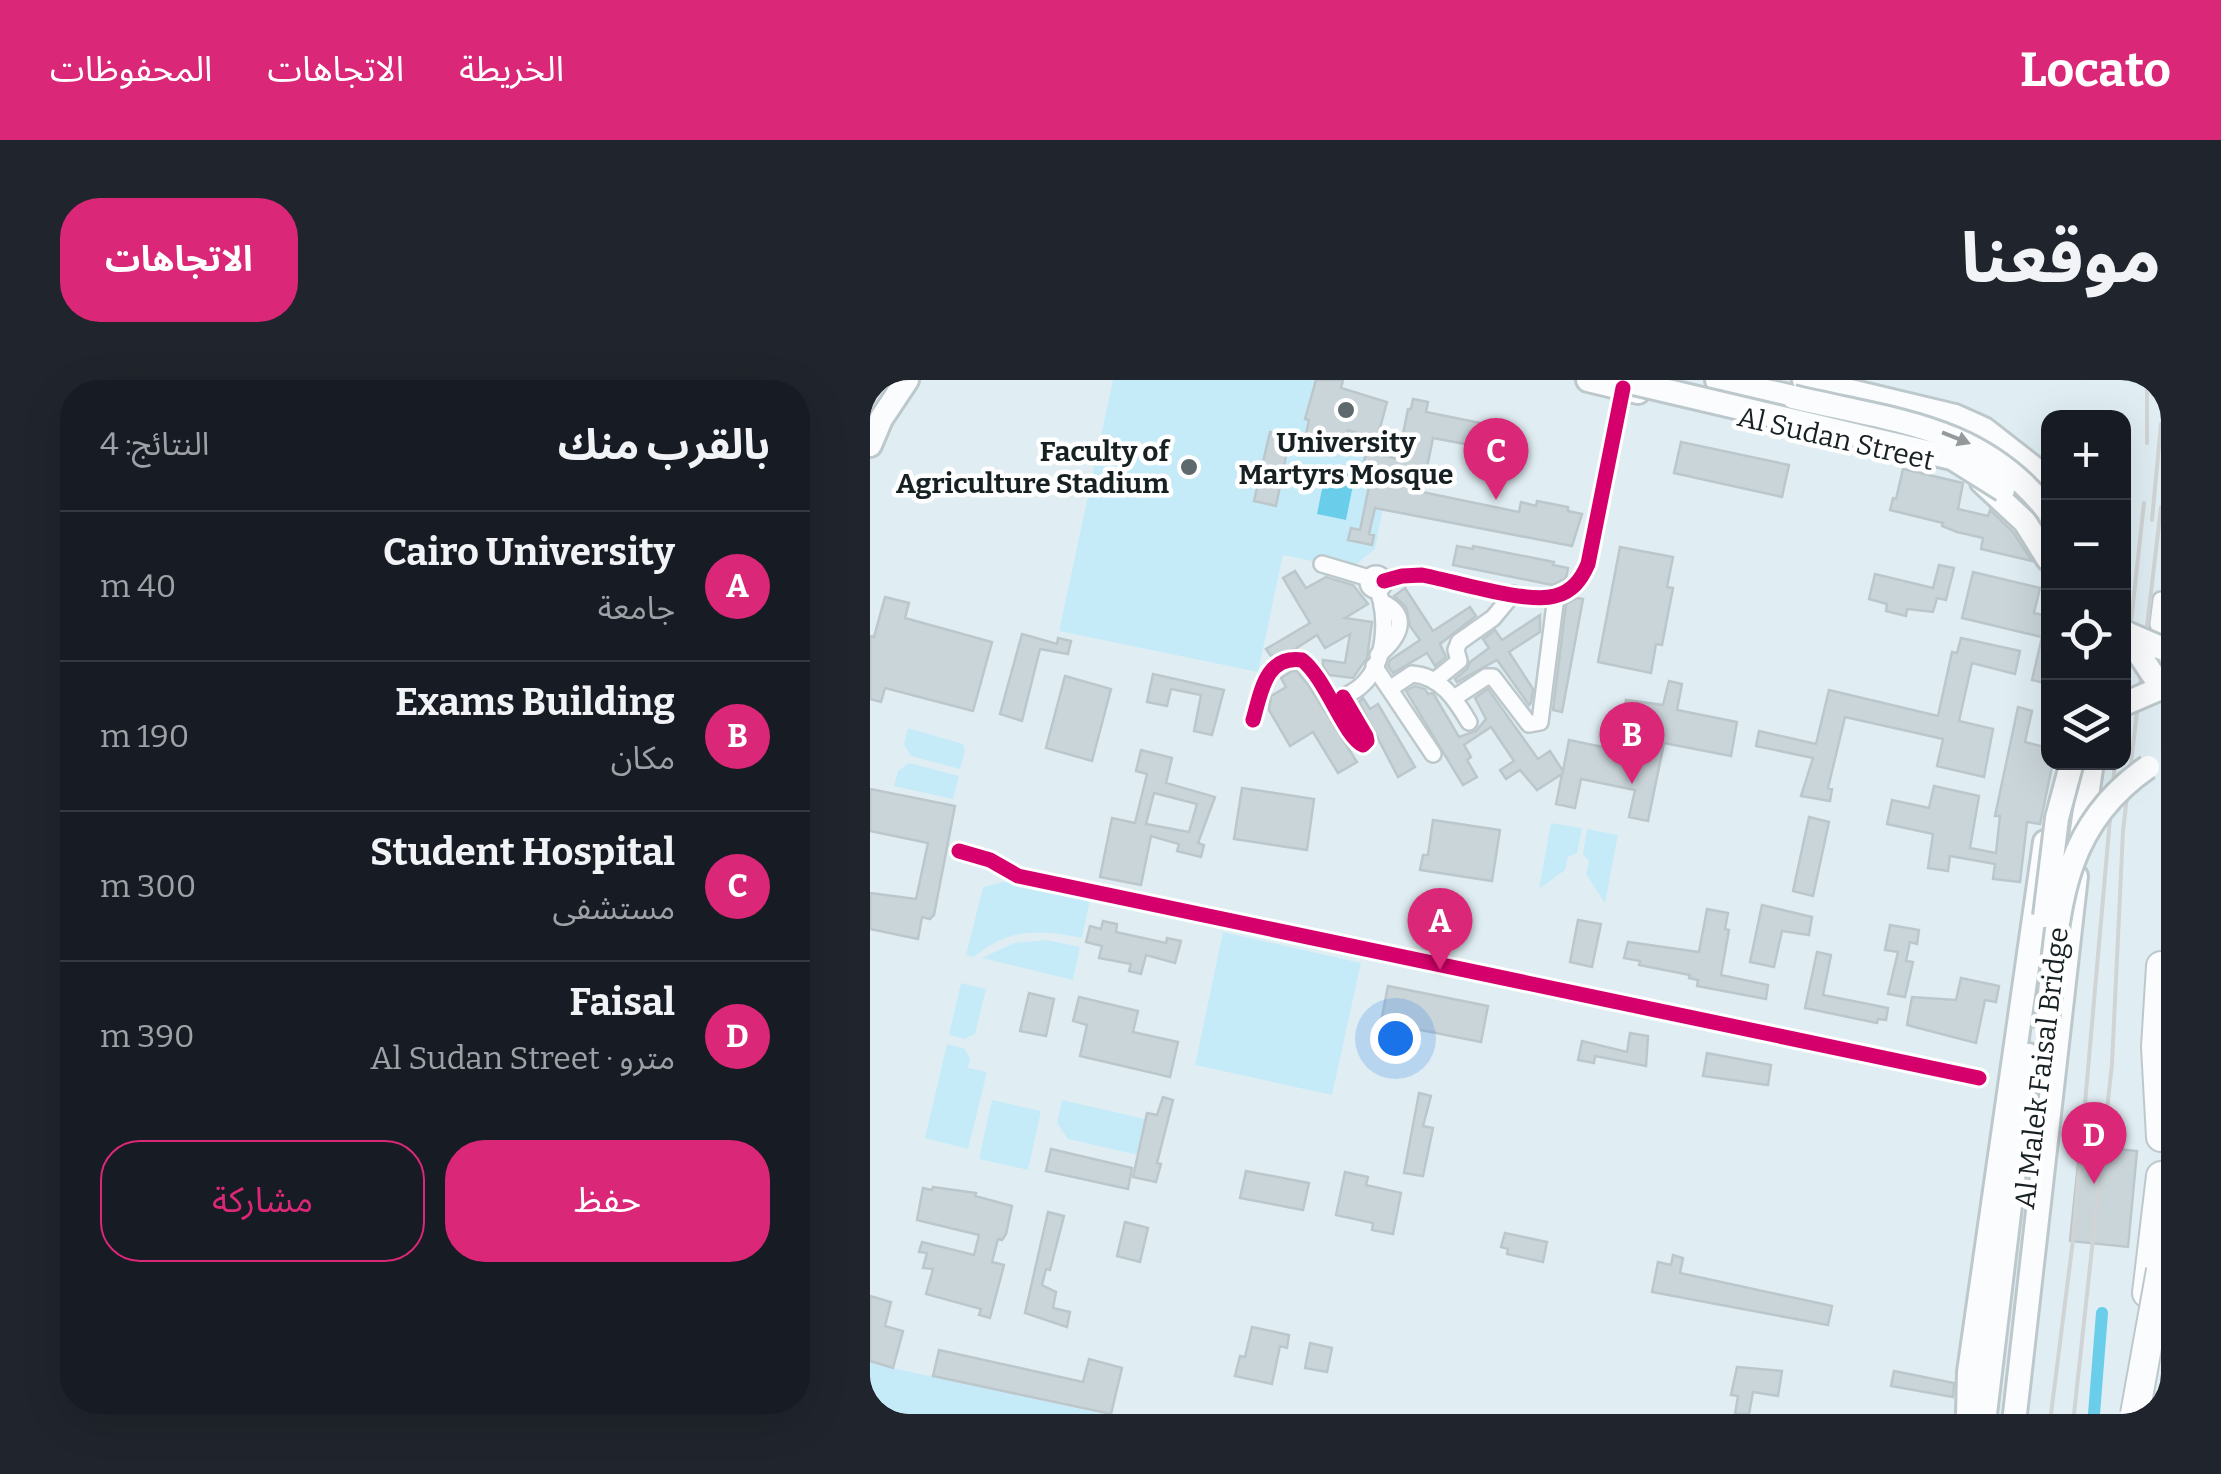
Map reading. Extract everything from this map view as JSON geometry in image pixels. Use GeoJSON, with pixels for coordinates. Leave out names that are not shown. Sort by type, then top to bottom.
{"type":"FeatureCollection","features":[{"type":"Feature","properties":{"kind":"highway"},"geometry":{"type":"LineString","coordinates":[[2161,966],[2156,1047],[2161,1138]]}},
{"type":"Feature","properties":{"kind":"highway"},"geometry":{"type":"LineString","coordinates":[[2139,1405],[2161,1176]]}},
{"type":"Feature","properties":{"kind":"highway"},"geometry":{"type":"LineString","coordinates":[[2139,1405],[2161,1270]]}},
{"type":"Feature","properties":{"kind":"main road"},"geometry":{"type":"LineString","coordinates":[[870,446],[881,419],[907,380]]}},
{"type":"Feature","properties":{"kind":"main road","name":"Al Sudan Street"},"geometry":{"type":"LineString","coordinates":[[1588,380],[1622,384],[1942,462],[1988,487],[2024,522],[2041,548]]}},
{"type":"Feature","properties":{"kind":"main road"},"geometry":{"type":"LineString","coordinates":[[1717,380],[1799,388],[1939,432],[1977,447],[2012,471],[2041,503]]}},
{"type":"Feature","properties":{"kind":"main road"},"geometry":{"type":"LineString","coordinates":[[1622,384],[1952,458],[2002,490],[2041,538]]}},
{"type":"Feature","properties":{"kind":"main road","name":"Al Sudan Street"},"geometry":{"type":"LineString","coordinates":[[1799,388],[1955,416],[1984,428],[2041,478]]}},
{"type":"Feature","properties":{"kind":"main road"},"geometry":{"type":"LineString","coordinates":[[1988,487],[2010,448]]}},
{"type":"Feature","properties":{"kind":"main road"},"geometry":{"type":"LineString","coordinates":[[2131,635],[2161,648]]}},
{"type":"Feature","properties":{"kind":"main road"},"geometry":{"type":"LineString","coordinates":[[2131,642],[2161,686],[2131,701]]}},
{"type":"Feature","properties":{"kind":"main road","name":"Al Malek Faisal Bridge"},"geometry":{"type":"LineString","coordinates":[[2001,1414],[2004,1360],[2063,896],[2075,850],[2090,821],[2120,786],[2161,762]]}},
{"type":"Feature","properties":{"kind":"main road"},"geometry":{"type":"LineString","coordinates":[[1968,1414],[1968,1372],[2039,870],[2069,770]]}},
{"type":"Feature","properties":{"kind":"main road","name":"Al Malek Faisal Bridge"},"geometry":{"type":"LineString","coordinates":[[1984,1414],[2057,818],[2069,770]]}},
{"type":"Feature","properties":{"kind":"main road"},"geometry":{"type":"LineString","coordinates":[[2015,1414],[2091,770]]}},
{"type":"Feature","properties":{"kind":"main road"},"geometry":{"type":"LineString","coordinates":[[2039,870],[2058,859],[2069,862],[2077,871]]}},
{"type":"Feature","properties":{"kind":"street"},"geometry":{"type":"LineString","coordinates":[[1322,564],[1378,588],[1402,576],[1422,575],[1513,594],[1556,596],[1576,584],[1588,564],[1622,384]]}},
{"type":"Feature","properties":{"kind":"street"},"geometry":{"type":"LineString","coordinates":[[1339,699],[1366,682],[1376,661],[1384,625],[1378,588]]}},
{"type":"Feature","properties":{"kind":"street"},"geometry":{"type":"LineString","coordinates":[[1434,680],[1459,661],[1459,642],[1493,618],[1513,594]]}},
{"type":"Feature","properties":{"kind":"street"},"geometry":{"type":"LineString","coordinates":[[1454,698],[1493,676],[1529,724],[1540,722],[1556,596]]}},
{"type":"Feature","properties":{"kind":"street"},"geometry":{"type":"LineString","coordinates":[[2161,600],[2161,632]]}},
{"type":"Feature","properties":{"kind":"street"},"geometry":{"type":"LineString","coordinates":[[1254,720],[1268,673],[1284,661],[1302,660],[1339,699],[1359,735]]}},
{"type":"Feature","properties":{"kind":"street"},"geometry":{"type":"LineString","coordinates":[[1376,661],[1433,754]]}},
{"type":"Feature","properties":{"kind":"street"},"geometry":{"type":"LineString","coordinates":[[1391,688],[1412,674],[1434,680],[1454,698],[1469,722]]}},
{"type":"Feature","properties":{"kind":"shaded area"},"geometry":{"type":"Polygon","coordinates":[[[1113,380],[1316,380],[1305,419],[1367,435],[1388,447],[1393,455],[1375,549],[1350,569],[1283,555],[1258,672],[1059,631],[1113,380]]]}},
{"type":"Feature","properties":{"kind":"shaded area"},"geometry":{"type":"Polygon","coordinates":[[[908,728],[963,744],[960,769],[911,756],[904,744],[908,728]]]}},
{"type":"Feature","properties":{"kind":"shaded area"},"geometry":{"type":"Polygon","coordinates":[[[909,763],[959,776],[953,799],[894,786],[898,771],[909,763]]]}},
{"type":"Feature","properties":{"kind":"shaded area"},"geometry":{"type":"Polygon","coordinates":[[[1551,823],[1582,828],[1577,853],[1568,857],[1565,870],[1539,889],[1551,823]]]}},
{"type":"Feature","properties":{"kind":"shaded area"},"geometry":{"type":"Polygon","coordinates":[[[1587,829],[1618,835],[1605,903],[1586,874],[1589,861],[1583,854],[1587,829]]]}},
{"type":"Feature","properties":{"kind":"shaded area"},"geometry":{"type":"Polygon","coordinates":[[[1004,882],[1090,900],[1082,938],[1025,933],[999,941],[974,957],[966,955],[983,887],[1004,882]]]}},
{"type":"Feature","properties":{"kind":"shaded area"},"geometry":{"type":"Polygon","coordinates":[[[1223,932],[1361,963],[1332,1095],[1195,1065],[1223,932]]]}},
{"type":"Feature","properties":{"kind":"shaded area"},"geometry":{"type":"Polygon","coordinates":[[[1046,940],[1080,947],[1073,980],[982,958],[1014,943],[1046,940]]]}},
{"type":"Feature","properties":{"kind":"shaded area"},"geometry":{"type":"Polygon","coordinates":[[[961,983],[986,989],[975,1034],[964,1039],[949,1035],[961,983]]]}},
{"type":"Feature","properties":{"kind":"shaded area"},"geometry":{"type":"Polygon","coordinates":[[[947,1044],[965,1049],[970,1059],[968,1068],[987,1072],[968,1149],[925,1138],[947,1044]]]}},
{"type":"Feature","properties":{"kind":"shaded area"},"geometry":{"type":"Polygon","coordinates":[[[992,1100],[1041,1111],[1028,1170],[979,1159],[992,1100]]]}},
{"type":"Feature","properties":{"kind":"shaded area"},"geometry":{"type":"Polygon","coordinates":[[[1062,1100],[1145,1119],[1138,1155],[1068,1139],[1057,1123],[1062,1100]]]}},
{"type":"Feature","properties":{"kind":"shaded area"},"geometry":{"type":"Polygon","coordinates":[[[870,1361],[893,1368],[1103,1414],[870,1414],[870,1361]]]}},
{"type":"Feature","properties":{"kind":"water"},"geometry":{"type":"Polygon","coordinates":[[[1326,469],[1355,475],[1346,520],[1317,514],[1326,469]]]}},
{"type":"Feature","properties":{"kind":"building","name":"University Martyrs Mosque"},"geometry":{"type":"Polygon","coordinates":[[[1316,380],[1343,380],[1341,388],[1387,402],[1377,439],[1348,430],[1343,449],[1305,439],[1309,420],[1305,419],[1316,380]]]}},
{"type":"Feature","properties":{"kind":"building"},"geometry":{"type":"Polygon","coordinates":[[[1413,399],[1428,402],[1426,412],[1520,431],[1517,444],[1513,443],[1507,452],[1433,438],[1422,492],[1519,512],[1521,502],[1568,507],[1568,511],[1582,514],[1572,546],[1375,508],[1369,534],[1374,535],[1372,545],[1348,540],[1351,528],[1360,530],[1371,477],[1361,475],[1366,452],[1398,459],[1413,399]]]}},
{"type":"Feature","properties":{"kind":"building"},"geometry":{"type":"Polygon","coordinates":[[[1270,432],[1290,436],[1276,506],[1254,501],[1270,432]]]}},
{"type":"Feature","properties":{"kind":"building"},"geometry":{"type":"Polygon","coordinates":[[[1681,442],[1789,465],[1782,497],[1674,473],[1681,442]]]}},
{"type":"Feature","properties":{"kind":"building"},"geometry":{"type":"Polygon","coordinates":[[[1903,469],[1963,483],[1958,509],[1988,516],[1990,510],[2013,532],[2032,561],[1981,549],[1983,538],[1890,510],[1903,469]]]}},
{"type":"Feature","properties":{"kind":"building"},"geometry":{"type":"Polygon","coordinates":[[[1457,546],[1554,562],[1553,565],[1568,568],[1566,578],[1552,585],[1453,565],[1457,546]]]}},
{"type":"Feature","properties":{"kind":"building"},"geometry":{"type":"Polygon","coordinates":[[[1620,547],[1673,557],[1667,587],[1673,588],[1662,645],[1656,644],[1651,673],[1598,662],[1620,547]]]}},
{"type":"Feature","properties":{"kind":"building"},"geometry":{"type":"Polygon","coordinates":[[[1939,565],[1954,568],[1946,600],[1937,598],[1933,612],[1907,609],[1906,616],[1886,611],[1887,604],[1869,599],[1875,574],[1933,588],[1939,565]]]}},
{"type":"Feature","properties":{"kind":"building"},"geometry":{"type":"Polygon","coordinates":[[[1295,571],[1306,588],[1326,577],[1353,585],[1368,604],[1345,618],[1372,622],[1367,658],[1353,678],[1329,675],[1323,666],[1323,660],[1345,663],[1350,634],[1325,648],[1317,635],[1295,649],[1271,656],[1266,649],[1310,623],[1283,578],[1295,571]]]}},
{"type":"Feature","properties":{"kind":"building"},"geometry":{"type":"Polygon","coordinates":[[[1973,572],[2040,588],[2034,613],[2041,614],[2041,637],[1962,618],[1973,572]]]}},
{"type":"Feature","properties":{"kind":"building"},"geometry":{"type":"Polygon","coordinates":[[[1405,588],[1433,631],[1470,607],[1476,616],[1440,644],[1446,657],[1435,666],[1427,653],[1393,673],[1388,666],[1390,660],[1420,640],[1410,626],[1406,607],[1394,596],[1405,588]]]}},
{"type":"Feature","properties":{"kind":"building"},"geometry":{"type":"Polygon","coordinates":[[[885,597],[909,603],[905,618],[992,642],[973,711],[885,688],[881,702],[870,699],[870,636],[874,637],[885,597]]]}},
{"type":"Feature","properties":{"kind":"building"},"geometry":{"type":"Polygon","coordinates":[[[1583,599],[1562,712],[1553,710],[1566,604],[1583,599]]]}},
{"type":"Feature","properties":{"kind":"building"},"geometry":{"type":"Polygon","coordinates":[[[1540,615],[1540,632],[1509,652],[1533,689],[1529,705],[1497,660],[1457,682],[1455,679],[1470,662],[1489,648],[1483,639],[1495,630],[1502,640],[1540,615]]]}},
{"type":"Feature","properties":{"kind":"building"},"geometry":{"type":"Polygon","coordinates":[[[1022,634],[1057,644],[1058,638],[1071,641],[1068,654],[1040,649],[1022,721],[1000,714],[1022,634]]]}},
{"type":"Feature","properties":{"kind":"building"},"geometry":{"type":"Polygon","coordinates":[[[1961,638],[2020,651],[2015,674],[1972,663],[1959,721],[1993,729],[1984,777],[1937,766],[1943,739],[1845,717],[1828,788],[1832,789],[1830,801],[1801,796],[1813,758],[1756,746],[1759,731],[1816,744],[1829,690],[1938,716],[1952,652],[1957,653],[1961,638]]]}},
{"type":"Feature","properties":{"kind":"building"},"geometry":{"type":"Polygon","coordinates":[[[2041,641],[2041,682],[2032,680],[2041,641]]]}},
{"type":"Feature","properties":{"kind":"building"},"geometry":{"type":"Polygon","coordinates":[[[1297,671],[1309,686],[1357,762],[1338,773],[1313,732],[1290,746],[1269,710],[1271,696],[1286,687],[1281,678],[1297,671]]]}},
{"type":"Feature","properties":{"kind":"building"},"geometry":{"type":"Polygon","coordinates":[[[1153,674],[1224,690],[1212,735],[1194,731],[1201,695],[1171,689],[1167,706],[1147,702],[1153,674]]]}},
{"type":"Feature","properties":{"kind":"building"},"geometry":{"type":"Polygon","coordinates":[[[1065,676],[1111,689],[1092,761],[1046,748],[1065,676]]]}},
{"type":"Feature","properties":{"kind":"building"},"geometry":{"type":"Polygon","coordinates":[[[1669,681],[1682,684],[1677,710],[1737,722],[1731,756],[1664,743],[1648,821],[1629,817],[1635,790],[1581,779],[1575,808],[1556,804],[1562,774],[1537,790],[1520,770],[1506,779],[1500,770],[1514,761],[1491,727],[1464,745],[1477,777],[1463,785],[1406,691],[1415,686],[1433,693],[1459,737],[1476,731],[1486,719],[1475,698],[1488,689],[1538,759],[1550,751],[1563,771],[1569,740],[1617,750],[1626,700],[1663,705],[1669,681]]]}},
{"type":"Feature","properties":{"kind":"building"},"geometry":{"type":"Polygon","coordinates":[[[1363,698],[1370,709],[1378,704],[1415,767],[1398,777],[1359,702],[1363,698]]]}},
{"type":"Feature","properties":{"kind":"building"},"geometry":{"type":"Polygon","coordinates":[[[2018,707],[2032,711],[2025,742],[2041,746],[2041,770],[2051,770],[2040,824],[2027,822],[2020,882],[1993,879],[1995,864],[1950,856],[1948,871],[1928,868],[1933,834],[1887,824],[1892,800],[1929,808],[1934,786],[1979,796],[1970,848],[1996,853],[2000,816],[1995,816],[2018,707]]]}},
{"type":"Feature","properties":{"kind":"building"},"geometry":{"type":"Polygon","coordinates":[[[1141,750],[1172,758],[1166,783],[1215,797],[1198,843],[1204,845],[1201,857],[1177,851],[1179,844],[1151,836],[1141,885],[1100,877],[1112,818],[1135,823],[1147,774],[1136,771],[1141,750]],[[1154,793],[1146,824],[1189,832],[1197,804],[1154,793]]]}},
{"type":"Feature","properties":{"kind":"building"},"geometry":{"type":"Polygon","coordinates":[[[1242,788],[1314,799],[1307,850],[1234,839],[1242,788]]]}},
{"type":"Feature","properties":{"kind":"building"},"geometry":{"type":"Polygon","coordinates":[[[870,789],[955,806],[934,915],[930,919],[922,917],[918,939],[870,929],[870,893],[916,899],[928,843],[870,831],[870,789]]]}},
{"type":"Feature","properties":{"kind":"building"},"geometry":{"type":"Polygon","coordinates":[[[1809,817],[1829,822],[1813,896],[1793,891],[1809,817]]]}},
{"type":"Feature","properties":{"kind":"building"},"geometry":{"type":"Polygon","coordinates":[[[1433,820],[1500,830],[1492,881],[1420,870],[1423,855],[1428,855],[1433,820]]]}},
{"type":"Feature","properties":{"kind":"building"},"geometry":{"type":"Polygon","coordinates":[[[1762,905],[1812,917],[1809,935],[1782,931],[1774,967],[1750,962],[1762,905]]]}},
{"type":"Feature","properties":{"kind":"building"},"geometry":{"type":"Polygon","coordinates":[[[1707,909],[1728,913],[1721,975],[1768,985],[1766,999],[1697,986],[1698,980],[1689,978],[1690,975],[1639,965],[1640,961],[1624,958],[1628,942],[1699,952],[1707,909]]]}},
{"type":"Feature","properties":{"kind":"building"},"geometry":{"type":"Polygon","coordinates":[[[1578,920],[1601,924],[1592,967],[1570,962],[1578,920]]]}},
{"type":"Feature","properties":{"kind":"building"},"geometry":{"type":"Polygon","coordinates":[[[1103,921],[1117,924],[1116,932],[1166,943],[1167,938],[1181,941],[1175,963],[1146,955],[1141,974],[1129,971],[1131,964],[1099,958],[1102,946],[1086,942],[1090,926],[1101,929],[1103,921]]]}},
{"type":"Feature","properties":{"kind":"building"},"geometry":{"type":"Polygon","coordinates":[[[1890,925],[1919,930],[1917,944],[1910,942],[1906,961],[1913,962],[1905,997],[1888,994],[1898,952],[1885,950],[1890,925]]]}},
{"type":"Feature","properties":{"kind":"building"},"geometry":{"type":"Polygon","coordinates":[[[1817,952],[1831,955],[1823,995],[1888,1008],[1886,1020],[1878,1019],[1877,1023],[1805,1008],[1817,952]]]}},
{"type":"Feature","properties":{"kind":"building"},"geometry":{"type":"Polygon","coordinates":[[[1961,978],[1999,986],[1996,1002],[1985,1000],[1976,1043],[1907,1025],[1912,997],[1956,1000],[1961,978]]]}},
{"type":"Feature","properties":{"kind":"building"},"geometry":{"type":"Polygon","coordinates":[[[1388,986],[1488,1006],[1481,1042],[1381,1022],[1388,986]]]}},
{"type":"Feature","properties":{"kind":"building"},"geometry":{"type":"Polygon","coordinates":[[[1029,993],[1054,999],[1046,1036],[1020,1031],[1029,993]]]}},
{"type":"Feature","properties":{"kind":"building"},"geometry":{"type":"Polygon","coordinates":[[[1079,997],[1138,1011],[1133,1032],[1178,1042],[1170,1077],[1080,1056],[1087,1025],[1073,1021],[1079,997]]]}},
{"type":"Feature","properties":{"kind":"building"},"geometry":{"type":"Polygon","coordinates":[[[1630,1033],[1648,1036],[1646,1066],[1595,1056],[1594,1063],[1578,1060],[1582,1041],[1627,1052],[1630,1033]]]}},
{"type":"Feature","properties":{"kind":"building"},"geometry":{"type":"Polygon","coordinates":[[[1707,1053],[1771,1065],[1768,1085],[1703,1076],[1707,1053]]]}},
{"type":"Feature","properties":{"kind":"building"},"geometry":{"type":"Polygon","coordinates":[[[1419,1093],[1431,1096],[1423,1126],[1433,1128],[1423,1176],[1404,1173],[1419,1093]]]}},
{"type":"Feature","properties":{"kind":"building"},"geometry":{"type":"Polygon","coordinates":[[[1163,1097],[1173,1100],[1156,1182],[1133,1177],[1147,1113],[1157,1115],[1163,1097]]]}},
{"type":"Feature","properties":{"kind":"building"},"geometry":{"type":"Polygon","coordinates":[[[2080,1145],[2137,1151],[2128,1247],[2070,1241],[2080,1145]]]}},
{"type":"Feature","properties":{"kind":"building"},"geometry":{"type":"Polygon","coordinates":[[[1051,1149],[1132,1168],[1128,1189],[1046,1171],[1051,1149]]]}},
{"type":"Feature","properties":{"kind":"building"},"geometry":{"type":"Polygon","coordinates":[[[1246,1171],[1309,1183],[1303,1210],[1240,1198],[1246,1171]]]}},
{"type":"Feature","properties":{"kind":"building"},"geometry":{"type":"Polygon","coordinates":[[[1345,1172],[1368,1177],[1366,1185],[1401,1193],[1393,1234],[1372,1230],[1373,1223],[1336,1215],[1345,1172]]]}},
{"type":"Feature","properties":{"kind":"building"},"geometry":{"type":"Polygon","coordinates":[[[923,1188],[976,1193],[975,1196],[1012,1206],[1006,1234],[998,1239],[992,1262],[1004,1265],[990,1318],[979,1315],[981,1309],[926,1294],[933,1269],[923,1268],[927,1253],[919,1252],[922,1242],[974,1255],[979,1235],[917,1220],[923,1188]]]}},
{"type":"Feature","properties":{"kind":"building"},"geometry":{"type":"Polygon","coordinates":[[[1048,1212],[1064,1216],[1050,1270],[1046,1269],[1042,1285],[1056,1292],[1053,1308],[1070,1312],[1067,1327],[1025,1313],[1048,1212]]]}},
{"type":"Feature","properties":{"kind":"building"},"geometry":{"type":"Polygon","coordinates":[[[1125,1222],[1148,1228],[1140,1262],[1117,1256],[1125,1222]]]}},
{"type":"Feature","properties":{"kind":"building"},"geometry":{"type":"Polygon","coordinates":[[[1505,1233],[1547,1242],[1543,1262],[1507,1254],[1508,1249],[1501,1247],[1505,1233]]]}},
{"type":"Feature","properties":{"kind":"building"},"geometry":{"type":"Polygon","coordinates":[[[1673,1255],[1683,1258],[1680,1273],[1832,1306],[1828,1325],[1652,1292],[1658,1262],[1671,1265],[1673,1255]]]}},
{"type":"Feature","properties":{"kind":"building"},"geometry":{"type":"Polygon","coordinates":[[[870,1296],[891,1302],[885,1326],[903,1331],[893,1368],[870,1361],[870,1296]]]}},
{"type":"Feature","properties":{"kind":"building"},"geometry":{"type":"Polygon","coordinates":[[[1252,1327],[1289,1335],[1287,1348],[1280,1346],[1272,1384],[1235,1376],[1240,1356],[1245,1357],[1252,1327]]]}},
{"type":"Feature","properties":{"kind":"building"},"geometry":{"type":"Polygon","coordinates":[[[1310,1343],[1332,1348],[1327,1372],[1305,1368],[1310,1343]]]}},
{"type":"Feature","properties":{"kind":"building"},"geometry":{"type":"Polygon","coordinates":[[[939,1350],[1083,1382],[1089,1359],[1122,1368],[1111,1414],[933,1376],[939,1350]]]}},
{"type":"Feature","properties":{"kind":"building"},"geometry":{"type":"Polygon","coordinates":[[[1737,1367],[1782,1371],[1778,1396],[1753,1392],[1749,1414],[1735,1414],[1738,1396],[1731,1395],[1737,1367]]]}},
{"type":"Feature","properties":{"kind":"building"},"geometry":{"type":"Polygon","coordinates":[[[1894,1371],[1954,1383],[1953,1397],[1891,1386],[1894,1371]]]}},
{"type":"Feature","properties":{"kind":"waterway"},"geometry":{"type":"LineString","coordinates":[[2094,1414],[2102,1313]]}},
{"type":"Feature","properties":{"kind":"railway"},"geometry":{"type":"LineString","coordinates":[[2147,380],[2147,443]]}},
{"type":"Feature","properties":{"kind":"railway"},"geometry":{"type":"LineString","coordinates":[[2152,520],[2161,424]]}},
{"type":"Feature","properties":{"kind":"railway"},"geometry":{"type":"LineString","coordinates":[[2125,680],[2144,503]]}},
{"type":"Feature","properties":{"kind":"railway"},"geometry":{"type":"LineString","coordinates":[[2074,1414],[2112,1064],[2123,831],[2161,507]]}},
{"type":"Feature","properties":{"kind":"railway"},"geometry":{"type":"LineString","coordinates":[[2051,1414],[2073,1240],[2114,770]]}},
{"type":"Feature","properties":{"kind":"cycle path"},"geometry":{"type":"LineString","coordinates":[[1384,581],[1422,575],[1542,598],[1571,588],[1588,564],[1623,388]]}},
{"type":"Feature","properties":{"kind":"cycle path"},"geometry":{"type":"LineString","coordinates":[[1253,720],[1272,670],[1280,663],[1302,660],[1319,679],[1349,731],[1363,745],[1366,736],[1343,697]]}},
{"type":"Feature","properties":{"kind":"cycle path"},"geometry":{"type":"LineString","coordinates":[[959,851],[990,860],[1018,876],[1979,1078]]}},
{"type":"Feature","properties":{"kind":"place","name":"University Martyrs Mosque"},"geometry":{"type":"Point","coordinates":[1346,410]}},
{"type":"Feature","properties":{"kind":"place","name":"Faculty of Agriculture Stadium"},"geometry":{"type":"Point","coordinates":[1189,467]}},
{"type":"Feature","properties":{"kind":"place","name":"Student Hospital"},"geometry":{"type":"Point","coordinates":[1496,500]}},
{"type":"Feature","properties":{"kind":"place","name":"Exams Building"},"geometry":{"type":"Point","coordinates":[1632,784]}},
{"type":"Feature","properties":{"kind":"place","name":"Cairo University"},"geometry":{"type":"Point","coordinates":[1440,970]}},
{"type":"Feature","properties":{"kind":"place","name":"Faisal"},"geometry":{"type":"Point","coordinates":[2094,1184]}}]}
